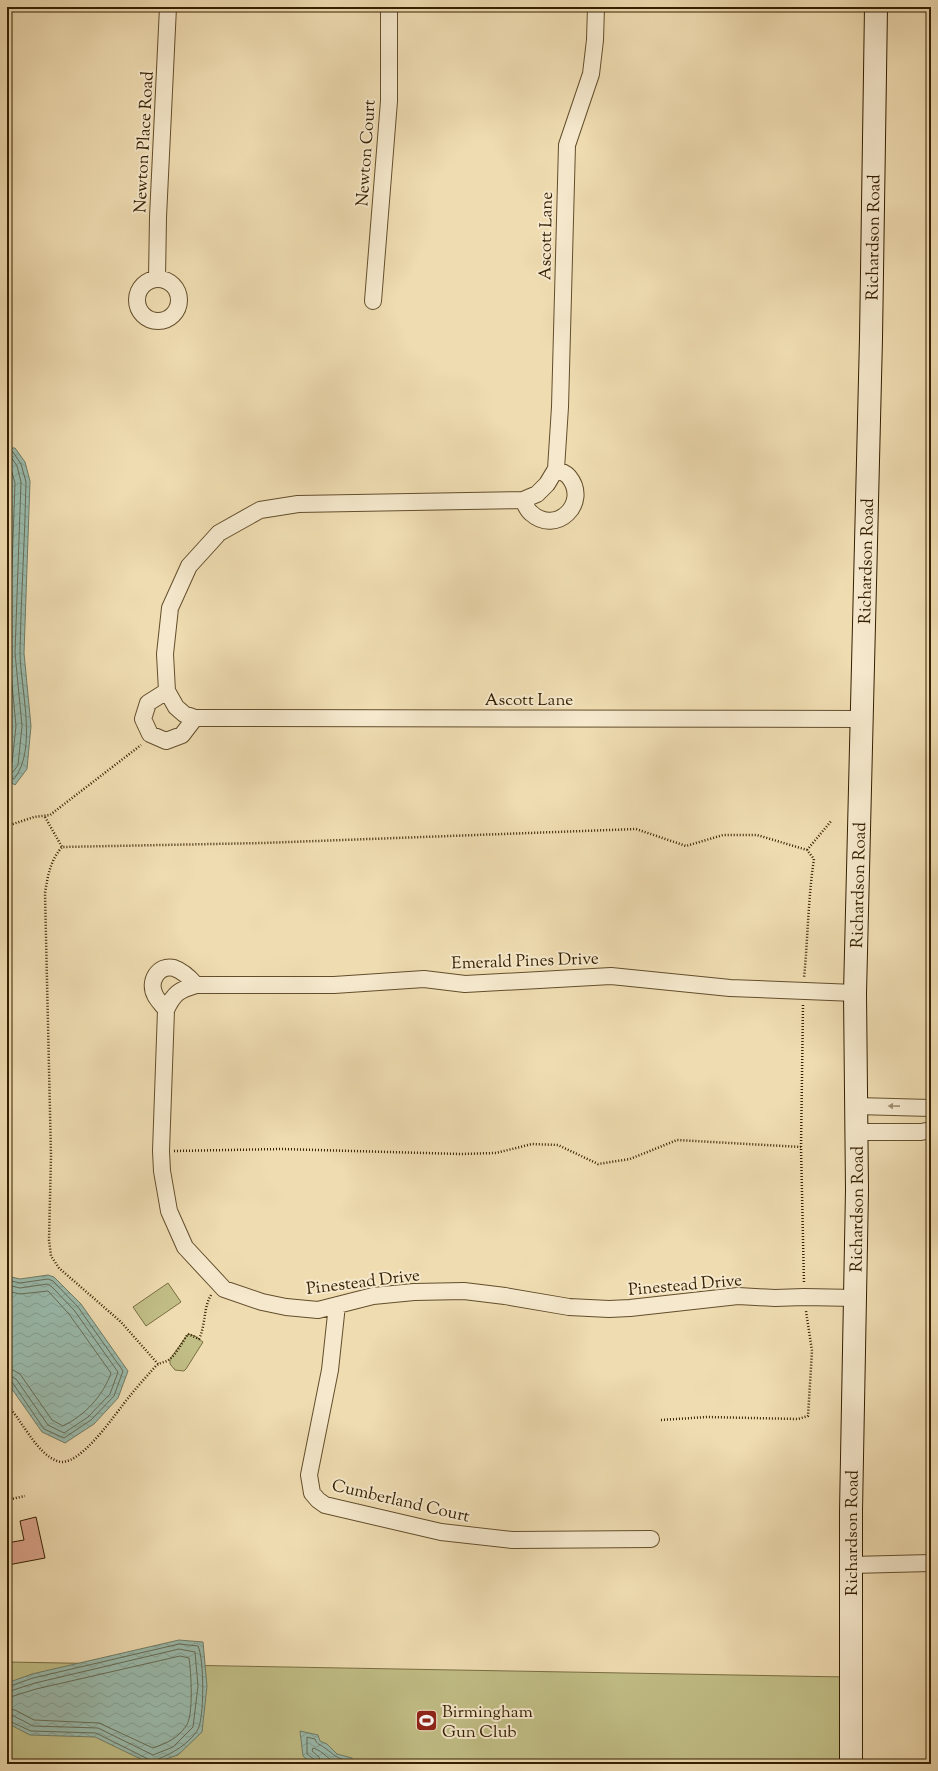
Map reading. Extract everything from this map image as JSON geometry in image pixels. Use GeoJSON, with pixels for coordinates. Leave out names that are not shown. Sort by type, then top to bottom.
{"type":"FeatureCollection","features":[{"type":"Feature","properties":{"kind":"street","name":"Newton Place Road"},"geometry":{"type":"LineString","coordinates":[[157,278],[158,217],[168,7]]}},
{"type":"Feature","properties":{"kind":"street","name":"Newton Court"},"geometry":{"type":"LineString","coordinates":[[373,301],[389,101],[389,7]]}},
{"type":"Feature","properties":{"kind":"street","name":"Ascott Lane"},"geometry":{"type":"LineString","coordinates":[[596,7],[595,40],[591,74],[567,145],[560,400],[556,469],[547,484],[537,494],[523,500],[298,504],[260,510],[218,533],[189,566],[170,608],[165,654],[167,691],[176,707],[184,714],[195,718],[862,719]]}},
{"type":"Feature","properties":{"kind":"street","name":"Richardson Road"},"geometry":{"type":"LineString","coordinates":[[851,1764],[851,1565],[855,1298],[856,993],[876,7]]}},
{"type":"Feature","properties":{"kind":"street"},"geometry":{"type":"LineString","coordinates":[[523,500],[530,513],[541,520],[555,521],[568,514],[575,502],[575,488],[568,476],[556,469]]}},
{"type":"Feature","properties":{"kind":"street"},"geometry":{"type":"LineString","coordinates":[[167,691],[148,703],[143,719],[152,735],[166,741],[182,735],[195,718]]}},
{"type":"Feature","properties":{"kind":"street"},"geometry":{"type":"LineString","coordinates":[[170,1003],[154,995],[152,985],[155,975],[163,969],[173,968],[184,973],[196,985]]}},
{"type":"Feature","properties":{"kind":"street","name":"Emerald Pines Drive"},"geometry":{"type":"LineString","coordinates":[[170,1003],[183,989],[196,985],[334,985],[424,979],[465,984],[611,976],[730,988],[856,993]]}},
{"type":"Feature","properties":{"kind":"street","name":"Pinestead Drive"},"geometry":{"type":"LineString","coordinates":[[170,1003],[161,1151],[162,1171],[169,1211],[184,1247],[224,1289],[262,1302],[286,1307],[318,1310],[373,1296],[414,1292],[464,1291],[505,1296],[569,1307],[608,1309],[738,1296],[775,1298],[855,1298]]}},
{"type":"Feature","properties":{"kind":"street"},"geometry":{"type":"LineString","coordinates":[[856,1106],[931,1108]]}},
{"type":"Feature","properties":{"kind":"street"},"geometry":{"type":"LineString","coordinates":[[856,1132],[921,1132],[931,1130]]}},
{"type":"Feature","properties":{"kind":"street","name":"Cumberland Court"},"geometry":{"type":"LineString","coordinates":[[337,1305],[330,1370],[309,1476],[312,1493],[318,1500],[338,1509],[442,1532],[512,1540],[651,1540]]}},
{"type":"Feature","properties":{"kind":"street"},"geometry":{"type":"LineString","coordinates":[[851,1565],[931,1563]]}},
{"type":"Feature","properties":{"kind":"path"},"geometry":{"type":"LineString","coordinates":[[7,826],[34,817],[45,817],[50,815],[152,735]]}},
{"type":"Feature","properties":{"kind":"path"},"geometry":{"type":"LineString","coordinates":[[45,817],[62,847]]}},
{"type":"Feature","properties":{"kind":"path"},"geometry":{"type":"LineString","coordinates":[[807,850],[832,820]]}},
{"type":"Feature","properties":{"kind":"path"},"geometry":{"type":"LineString","coordinates":[[158,1364],[121,1322],[59,1268],[51,1256],[49,1240],[51,1156],[45,893],[48,872],[54,856],[62,847],[263,843],[636,829],[686,846],[723,835],[757,835],[807,850],[814,859],[810,885],[808,939],[803,991],[802,1147],[804,1297],[812,1351],[808,1416],[798,1419],[708,1417],[661,1420]]}},
{"type":"Feature","properties":{"kind":"path"},"geometry":{"type":"LineString","coordinates":[[161,1151],[281,1149],[468,1154],[496,1153],[532,1144],[558,1145],[598,1164],[630,1159],[677,1140],[802,1147]]}},
{"type":"Feature","properties":{"kind":"path"},"geometry":{"type":"LineString","coordinates":[[7,1405],[38,1445],[48,1455],[58,1462],[68,1461],[92,1444],[104,1431],[129,1396],[158,1364],[170,1359],[188,1334],[199,1339],[202,1333],[205,1305],[218,1283]]}},
{"type":"Feature","properties":{"kind":"path"},"geometry":{"type":"LineString","coordinates":[[7,1500],[24,1496]]}},
{"type":"Feature","properties":{"kind":"shaded area"},"geometry":{"type":"Polygon","coordinates":[[[168,1283],[181,1302],[146,1326],[133,1307],[168,1283]]]}},
{"type":"Feature","properties":{"kind":"shaded area"},"geometry":{"type":"Polygon","coordinates":[[[188,1334],[195,1336],[203,1342],[184,1371],[175,1370],[170,1364],[170,1359],[188,1334]]]}},
{"type":"Feature","properties":{"kind":"shaded area","name":"Birmingham Gun Club"},"geometry":{"type":"Polygon","coordinates":[[[7,1662],[847,1677],[848,1764],[7,1764],[7,1662]]]}},
{"type":"Feature","properties":{"kind":"water"},"geometry":{"type":"Polygon","coordinates":[[[7,448],[15,448],[25,462],[30,481],[24,653],[31,726],[27,769],[15,785],[7,780],[7,448]]]}},
{"type":"Feature","properties":{"kind":"water"},"geometry":{"type":"Polygon","coordinates":[[[48,1275],[54,1277],[81,1304],[128,1371],[118,1398],[94,1424],[65,1443],[42,1432],[7,1382],[7,1276],[20,1279],[48,1275]]]}},
{"type":"Feature","properties":{"kind":"water"},"geometry":{"type":"Polygon","coordinates":[[[179,1640],[203,1642],[207,1686],[202,1732],[178,1755],[151,1764],[95,1737],[30,1735],[7,1723],[7,1683],[32,1674],[179,1640]]]}},
{"type":"Feature","properties":{"kind":"water"},"geometry":{"type":"Polygon","coordinates":[[[300,1731],[318,1735],[320,1741],[327,1744],[337,1754],[352,1758],[354,1764],[313,1764],[303,1756],[300,1731]]]}},
{"type":"Feature","properties":{"kind":"building"},"geometry":{"type":"Polygon","coordinates":[[[36,1517],[45,1558],[8,1565],[7,1543],[24,1540],[20,1521],[36,1517]]]}},
{"type":"Feature","properties":{"kind":"place","name":"Birmingham Gun Club"},"geometry":{"type":"Point","coordinates":[427,1721]}}]}
